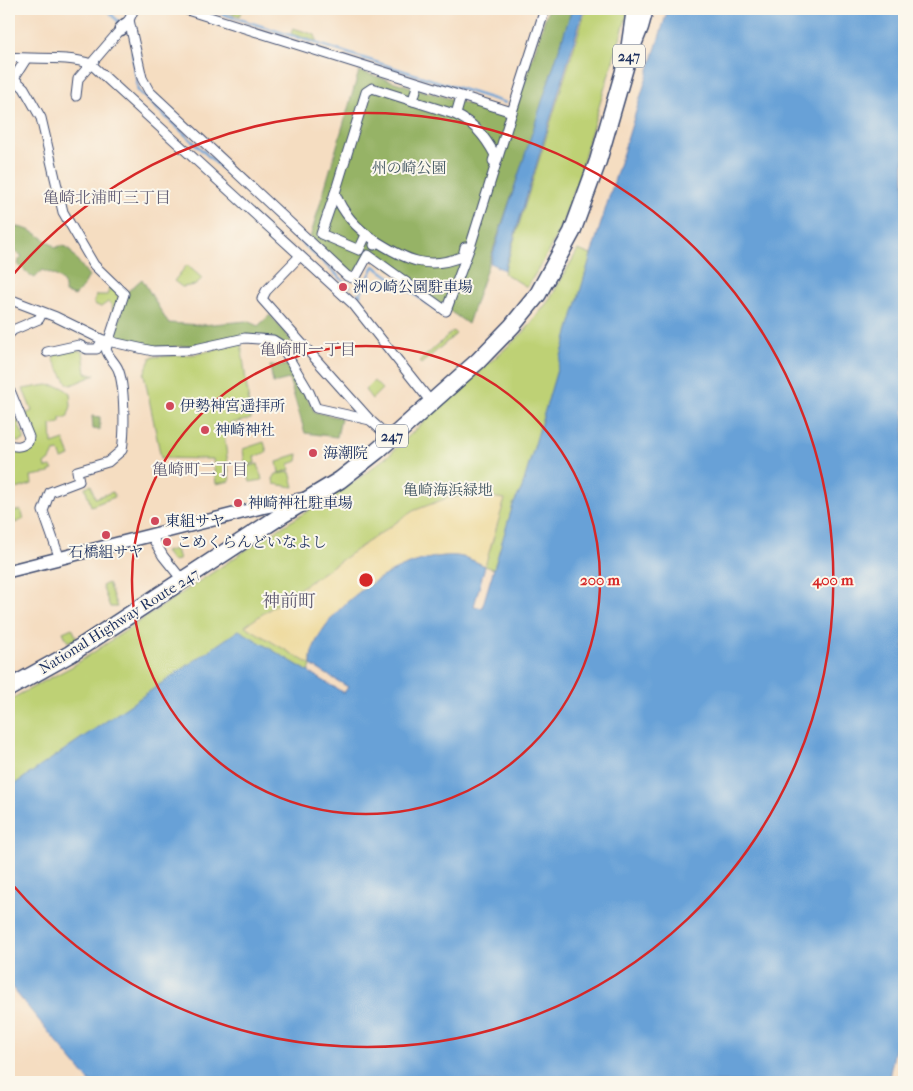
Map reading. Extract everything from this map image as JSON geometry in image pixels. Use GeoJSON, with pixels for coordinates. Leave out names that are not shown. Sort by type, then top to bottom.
{"type":"FeatureCollection","features":[{"type":"Feature","properties":{"kind":"highway","name":"National Highway Route 247"},"geometry":{"type":"LineString","coordinates":[[628,57],[635,9]]}},
{"type":"Feature","properties":{"kind":"highway","name":"National Highway Route 247"},"geometry":{"type":"LineString","coordinates":[[9,688],[70,654],[340,480],[478,361],[512,326],[533,300],[551,272],[580,212],[598,160],[628,57],[646,9]]}},
{"type":"Feature","properties":{"kind":"street"},"geometry":{"type":"LineString","coordinates":[[76,96],[77,82],[125,24],[134,9]]}},
{"type":"Feature","properties":{"kind":"street"},"geometry":{"type":"LineString","coordinates":[[184,9],[512,112]]}},
{"type":"Feature","properties":{"kind":"street"},"geometry":{"type":"LineString","coordinates":[[125,24],[142,78],[149,91],[285,222],[349,278],[357,276],[368,255],[446,311],[471,244],[545,9]]}},
{"type":"Feature","properties":{"kind":"street"},"geometry":{"type":"LineString","coordinates":[[9,57],[76,60],[92,64],[352,304],[431,402]]}},
{"type":"Feature","properties":{"kind":"street"},"geometry":{"type":"LineString","coordinates":[[26,59],[10,78],[24,88],[41,118],[63,212],[94,265],[124,294],[106,340],[106,350],[118,369],[122,388],[124,440],[122,450],[108,462],[77,471],[79,481],[50,492],[44,511],[60,559]]}},
{"type":"Feature","properties":{"kind":"street"},"geometry":{"type":"LineString","coordinates":[[413,101],[417,86]]}},
{"type":"Feature","properties":{"kind":"street"},"geometry":{"type":"LineString","coordinates":[[335,193],[345,212],[366,235],[375,243],[407,259],[428,264],[446,262],[463,256],[495,155],[481,132],[470,122],[456,114],[372,88],[366,92],[321,234],[359,250],[366,235]]}},
{"type":"Feature","properties":{"kind":"street"},"geometry":{"type":"LineString","coordinates":[[456,114],[460,100]]}},
{"type":"Feature","properties":{"kind":"street"},"geometry":{"type":"LineString","coordinates":[[276,233],[285,222]]}},
{"type":"Feature","properties":{"kind":"street"},"geometry":{"type":"LineString","coordinates":[[300,256],[266,291],[262,298],[370,420],[390,438]]}},
{"type":"Feature","properties":{"kind":"street"},"geometry":{"type":"LineString","coordinates":[[9,300],[73,324],[106,340],[154,351],[191,350],[245,338],[276,341],[281,345],[305,385],[316,408],[370,420]]}},
{"type":"Feature","properties":{"kind":"street"},"geometry":{"type":"LineString","coordinates":[[10,329],[39,319],[42,312]]}},
{"type":"Feature","properties":{"kind":"street"},"geometry":{"type":"LineString","coordinates":[[47,352],[79,345],[87,349],[97,349],[106,340]]}},
{"type":"Feature","properties":{"kind":"street"},"geometry":{"type":"LineString","coordinates":[[9,394],[11,393],[27,428],[29,437],[28,442],[23,446],[9,445]]}},
{"type":"Feature","properties":{"kind":"street"},"geometry":{"type":"LineString","coordinates":[[9,571],[263,507],[310,498]]}},
{"type":"Feature","properties":{"kind":"street"},"geometry":{"type":"LineString","coordinates":[[151,535],[182,581]]}},
{"type":"Feature","properties":{"kind":"green space"},"geometry":{"type":"Polygon","coordinates":[[[215,9],[243,9],[240,16],[215,9]]]}},
{"type":"Feature","properties":{"kind":"green space","name":"州の崎公園"},"geometry":{"type":"Polygon","coordinates":[[[548,9],[572,9],[535,126],[468,324],[371,255],[354,273],[349,273],[310,238],[359,71],[513,118],[548,9]]]}},
{"type":"Feature","properties":{"kind":"green space"},"geometry":{"type":"Polygon","coordinates":[[[586,9],[629,9],[579,177],[562,224],[544,260],[527,287],[504,273],[586,9]]]}},
{"type":"Feature","properties":{"kind":"green space"},"geometry":{"type":"Polygon","coordinates":[[[293,28],[315,35],[317,41],[291,34],[293,28]]]}},
{"type":"Feature","properties":{"kind":"green space"},"geometry":{"type":"Polygon","coordinates":[[[9,227],[29,230],[56,248],[63,246],[68,248],[89,276],[75,296],[65,293],[64,284],[59,278],[42,270],[35,278],[18,265],[22,256],[9,248],[9,227]]]}},
{"type":"Feature","properties":{"kind":"green space","name":"亀崎海浜緑地"},"geometry":{"type":"Polygon","coordinates":[[[578,250],[591,255],[522,488],[513,505],[494,569],[485,566],[383,577],[356,594],[311,665],[309,672],[239,630],[9,788],[9,700],[73,666],[258,542],[354,482],[389,455],[524,332],[550,299],[578,250]]]}},
{"type":"Feature","properties":{"kind":"green space"},"geometry":{"type":"Polygon","coordinates":[[[187,265],[202,278],[196,285],[182,287],[174,281],[187,265]]]}},
{"type":"Feature","properties":{"kind":"green space"},"geometry":{"type":"Polygon","coordinates":[[[142,279],[168,323],[202,325],[247,321],[258,326],[270,315],[292,341],[283,344],[273,338],[266,337],[164,347],[143,347],[126,343],[115,336],[127,292],[142,279]]]}},
{"type":"Feature","properties":{"kind":"green space"},"geometry":{"type":"Polygon","coordinates":[[[110,287],[121,293],[113,313],[112,305],[108,302],[101,307],[94,304],[96,295],[107,295],[110,287]]]}},
{"type":"Feature","properties":{"kind":"green space"},"geometry":{"type":"Polygon","coordinates":[[[453,331],[456,334],[421,364],[419,362],[453,331]]]}},
{"type":"Feature","properties":{"kind":"green space","name":"神崎神社"},"geometry":{"type":"Polygon","coordinates":[[[241,343],[251,419],[223,425],[230,481],[216,484],[213,459],[161,458],[144,374],[151,357],[197,354],[241,343]]]}},
{"type":"Feature","properties":{"kind":"green space"},"geometry":{"type":"Polygon","coordinates":[[[73,349],[83,352],[86,373],[95,375],[71,385],[67,383],[53,359],[55,354],[73,349]]]}},
{"type":"Feature","properties":{"kind":"green space"},"geometry":{"type":"Polygon","coordinates":[[[288,365],[315,412],[341,418],[337,437],[305,433],[289,379],[273,383],[270,366],[288,365]]]}},
{"type":"Feature","properties":{"kind":"green space"},"geometry":{"type":"Polygon","coordinates":[[[374,381],[382,389],[372,399],[365,390],[374,381]]]}},
{"type":"Feature","properties":{"kind":"green space"},"geometry":{"type":"Polygon","coordinates":[[[47,385],[62,387],[70,393],[71,406],[67,418],[60,418],[60,423],[51,425],[52,444],[64,440],[70,456],[62,459],[59,451],[54,452],[50,460],[45,464],[46,468],[51,467],[53,470],[49,471],[50,473],[31,476],[32,484],[17,489],[12,481],[9,482],[9,449],[22,450],[33,443],[33,435],[26,414],[32,411],[23,389],[47,385]]]}},
{"type":"Feature","properties":{"kind":"green space"},"geometry":{"type":"Polygon","coordinates":[[[13,411],[24,437],[24,440],[18,442],[9,439],[9,426],[15,423],[10,413],[13,411]]]}},
{"type":"Feature","properties":{"kind":"green space"},"geometry":{"type":"Polygon","coordinates":[[[92,416],[100,417],[100,430],[93,429],[92,416]]]}},
{"type":"Feature","properties":{"kind":"green space"},"geometry":{"type":"Polygon","coordinates":[[[264,442],[267,452],[254,457],[255,463],[245,466],[243,449],[264,442]]]}},
{"type":"Feature","properties":{"kind":"green space"},"geometry":{"type":"Polygon","coordinates":[[[298,454],[297,461],[289,464],[290,470],[279,473],[277,462],[298,454]]]}},
{"type":"Feature","properties":{"kind":"green space"},"geometry":{"type":"Polygon","coordinates":[[[258,464],[262,480],[250,482],[246,467],[258,464]]]}},
{"type":"Feature","properties":{"kind":"green space"},"geometry":{"type":"Polygon","coordinates":[[[290,472],[294,487],[274,484],[273,479],[276,474],[290,472]]]}},
{"type":"Feature","properties":{"kind":"green space"},"geometry":{"type":"Polygon","coordinates":[[[91,485],[95,498],[113,492],[115,497],[91,506],[85,487],[91,485]]]}},
{"type":"Feature","properties":{"kind":"green space"},"geometry":{"type":"Polygon","coordinates":[[[21,510],[24,519],[15,523],[12,512],[21,510]]]}},
{"type":"Feature","properties":{"kind":"green space"},"geometry":{"type":"Polygon","coordinates":[[[176,549],[179,560],[172,561],[165,552],[176,549]]]}},
{"type":"Feature","properties":{"kind":"green space"},"geometry":{"type":"Polygon","coordinates":[[[108,583],[117,607],[110,607],[102,586],[108,583]]]}},
{"type":"Feature","properties":{"kind":"green space"},"geometry":{"type":"Polygon","coordinates":[[[72,628],[77,638],[68,642],[63,632],[72,628]]]}},
{"type":"Feature","properties":{"kind":"sand"},"geometry":{"type":"Polygon","coordinates":[[[476,495],[505,499],[485,566],[456,556],[437,557],[416,562],[394,571],[354,597],[337,613],[323,629],[312,651],[311,665],[245,626],[413,511],[447,498],[476,495]]]}},
{"type":"Feature","properties":{"kind":"water"},"geometry":{"type":"Polygon","coordinates":[[[572,9],[584,9],[504,270],[490,263],[572,9]]]}},
{"type":"Feature","properties":{"kind":"water"},"geometry":{"type":"Polygon","coordinates":[[[668,9],[904,9],[904,1013],[899,1016],[896,1045],[888,1082],[90,1082],[9,984],[9,788],[239,630],[344,693],[348,687],[311,665],[312,651],[323,629],[354,596],[373,582],[415,562],[436,557],[456,556],[485,566],[474,606],[482,608],[513,505],[522,488],[591,255],[668,9]]]}},
{"type":"Feature","properties":{"kind":"waterway"},"geometry":{"type":"LineString","coordinates":[[106,9],[121,24]]}},
{"type":"Feature","properties":{"kind":"waterway"},"geometry":{"type":"LineString","coordinates":[[207,9],[506,103]]}},
{"type":"Feature","properties":{"kind":"waterway"},"geometry":{"type":"LineString","coordinates":[[132,51],[138,91],[350,287]]}},
{"type":"Feature","properties":{"kind":"waterway"},"geometry":{"type":"LineString","coordinates":[[358,293],[360,295],[374,266],[442,314]]}},
{"type":"Feature","properties":{"kind":"place","name":"洲の崎公園駐車場"},"geometry":{"type":"Point","coordinates":[343,287]}},
{"type":"Feature","properties":{"kind":"place","name":"伊勢神宮遥拝所"},"geometry":{"type":"Point","coordinates":[170,406]}},
{"type":"Feature","properties":{"kind":"place","name":"神崎神社"},"geometry":{"type":"Point","coordinates":[205,430]}},
{"type":"Feature","properties":{"kind":"place","name":"海潮院"},"geometry":{"type":"Point","coordinates":[313,453]}},
{"type":"Feature","properties":{"kind":"place","name":"神崎神社駐車場"},"geometry":{"type":"Point","coordinates":[238,503]}},
{"type":"Feature","properties":{"kind":"place","name":"東組サヤ"},"geometry":{"type":"Point","coordinates":[155,521]}},
{"type":"Feature","properties":{"kind":"place","name":"石橋組サヤ"},"geometry":{"type":"Point","coordinates":[106,535]}},
{"type":"Feature","properties":{"kind":"place","name":"こめくらんどいなよし"},"geometry":{"type":"Point","coordinates":[167,542]}},
{"type":"Feature","properties":{"kind":"district","name":"亀崎北浦町三丁目"},"geometry":{"type":"Point","coordinates":[107,197]}},
{"type":"Feature","properties":{"kind":"district","name":"亀崎町一丁目"},"geometry":{"type":"Point","coordinates":[308,349]}},
{"type":"Feature","properties":{"kind":"district","name":"亀崎町二丁目"},"geometry":{"type":"Point","coordinates":[200,469]}},
{"type":"Feature","properties":{"kind":"district","name":"神前町"},"geometry":{"type":"Point","coordinates":[289,601]}}]}
